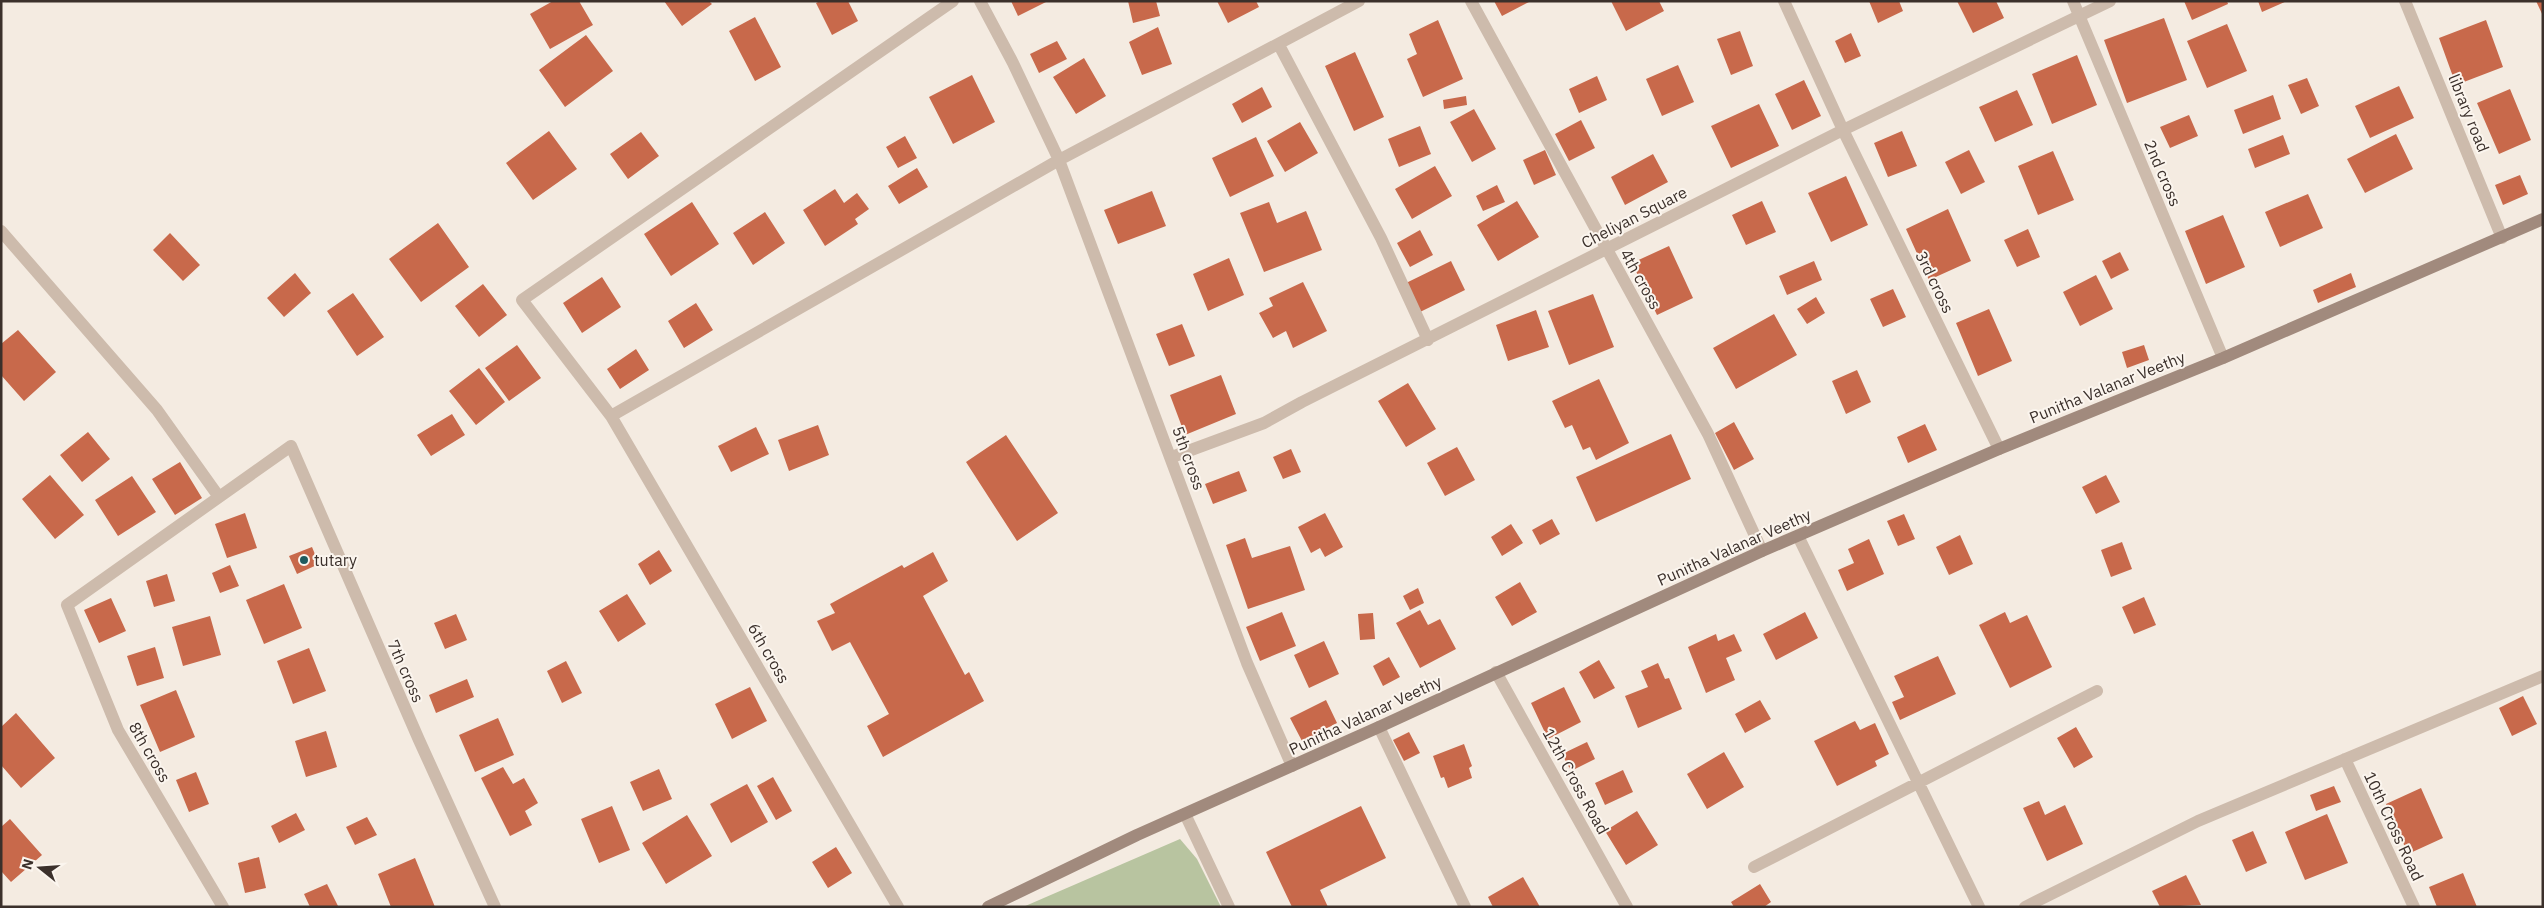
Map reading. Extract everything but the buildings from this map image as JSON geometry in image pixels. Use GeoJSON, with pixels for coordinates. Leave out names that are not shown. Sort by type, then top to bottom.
{"type":"FeatureCollection","features":[{"type":"Feature","properties":{"kind":"street","name":"6th cross"},"geometry":{"type":"LineString","coordinates":[[898,907],[611,416],[522,300],[953,1]]}},
{"type":"Feature","properties":{"kind":"street","name":"5th cross"},"geometry":{"type":"LineString","coordinates":[[980,1],[1014,63],[1059,160],[1172,457],[1247,663],[1292,766]]}},
{"type":"Feature","properties":{"kind":"street"},"geometry":{"type":"LineString","coordinates":[[611,416],[1059,160],[1359,1]]}},
{"type":"Feature","properties":{"kind":"street","name":"4th cross"},"geometry":{"type":"LineString","coordinates":[[1471,1],[1708,434],[1762,551]]}},
{"type":"Feature","properties":{"kind":"street","name":"3rd cross"},"geometry":{"type":"LineString","coordinates":[[1784,1],[1843,130],[1998,449]]}},
{"type":"Feature","properties":{"kind":"street","name":"2nd cross"},"geometry":{"type":"LineString","coordinates":[[2072,1],[2223,358]]}},
{"type":"Feature","properties":{"kind":"street","name":"Cheliyan Square"},"geometry":{"type":"LineString","coordinates":[[1172,457],[1264,423],[1302,402],[1843,130],[2110,1]]}},
{"type":"Feature","properties":{"kind":"street","name":"library road"},"geometry":{"type":"LineString","coordinates":[[2405,1],[2502,238]]}},
{"type":"Feature","properties":{"kind":"street"},"geometry":{"type":"LineString","coordinates":[[1279,45],[1381,238],[1428,340]]}},
{"type":"Feature","properties":{"kind":"street","name":"Punitha Valanar Veethy"},"geometry":{"type":"LineString","coordinates":[[988,907],[1185,814],[1762,551],[1998,449],[2223,358],[2543,219]]}},
{"type":"Feature","properties":{"kind":"street"},"geometry":{"type":"LineString","coordinates":[[1,232],[157,410],[219,497]]}},
{"type":"Feature","properties":{"kind":"street","name":"7th cross"},"geometry":{"type":"LineString","coordinates":[[219,497],[291,446],[403,704],[495,907]]}},
{"type":"Feature","properties":{"kind":"street","name":"8th cross"},"geometry":{"type":"LineString","coordinates":[[219,497],[67,605],[118,730],[223,907]]}},
{"type":"Feature","properties":{"kind":"street"},"geometry":{"type":"LineString","coordinates":[[1798,536],[1979,907]]}},
{"type":"Feature","properties":{"kind":"street","name":"12th Cross Road"},"geometry":{"type":"LineString","coordinates":[[1496,672],[1627,907]]}},
{"type":"Feature","properties":{"kind":"street"},"geometry":{"type":"LineString","coordinates":[[2030,906],[2198,821],[2543,676]]}},
{"type":"Feature","properties":{"kind":"street"},"geometry":{"type":"LineString","coordinates":[[1754,867],[2098,691]]}},
{"type":"Feature","properties":{"kind":"street"},"geometry":{"type":"LineString","coordinates":[[1379,727],[1465,907]]}},
{"type":"Feature","properties":{"kind":"street","name":"10th Cross Road"},"geometry":{"type":"LineString","coordinates":[[2345,759],[2414,907]]}},
{"type":"Feature","properties":{"kind":"street"},"geometry":{"type":"LineString","coordinates":[[1185,814],[1229,907]]}},
{"type":"Feature","properties":{"kind":"green space"},"geometry":{"type":"Polygon","coordinates":[[[1180,839],[1197,859],[1221,907],[1023,907],[1180,839]]]}},
{"type":"Feature","properties":{"kind":"place","name":"tutary"},"geometry":{"type":"Point","coordinates":[304,560]}}]}
